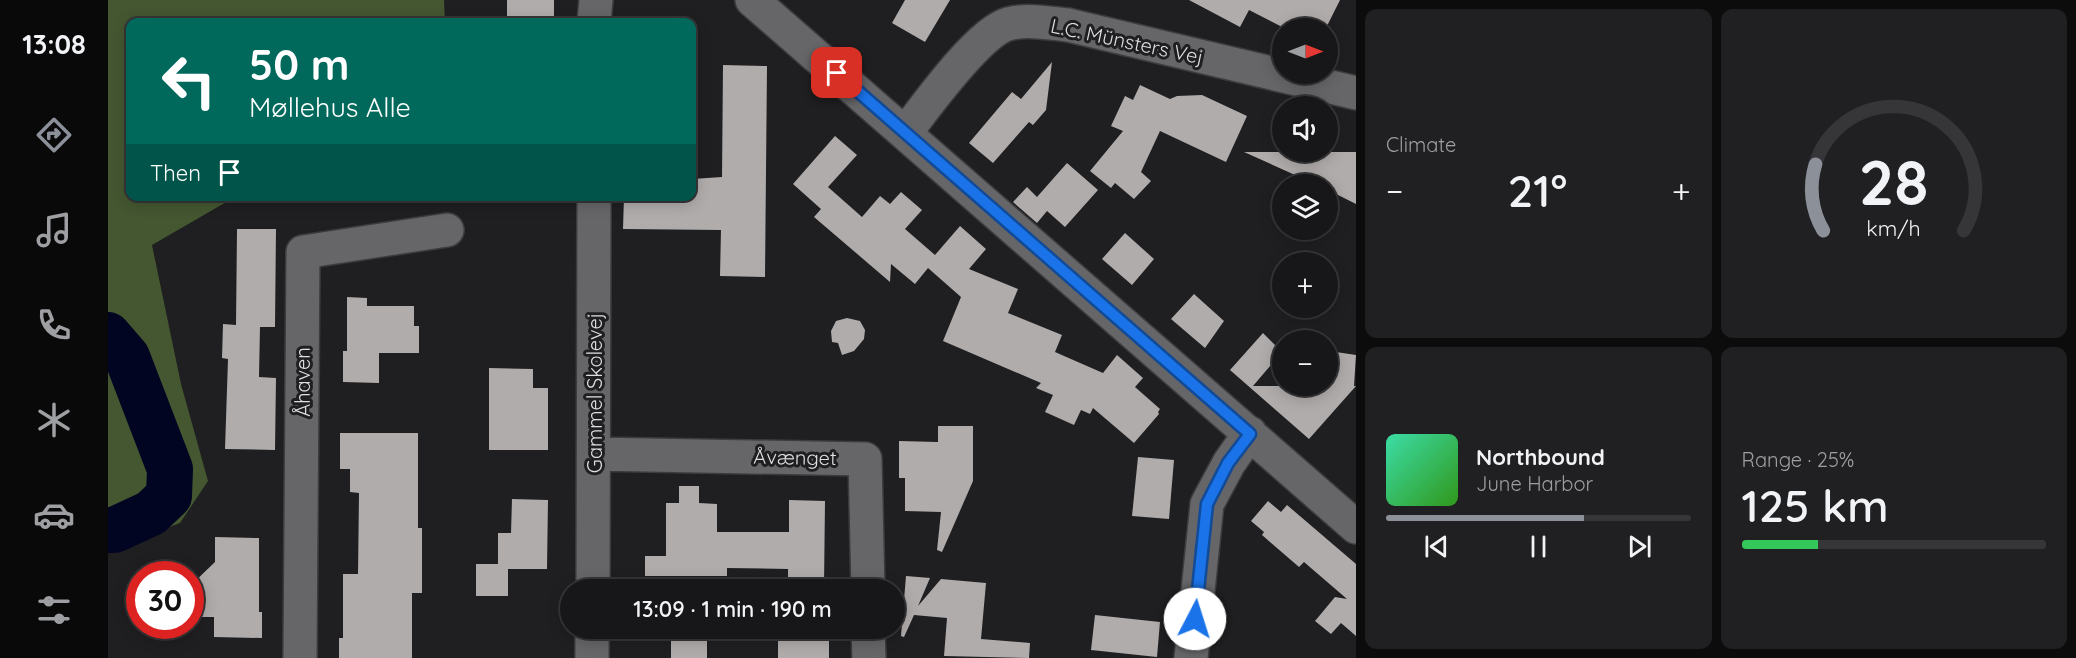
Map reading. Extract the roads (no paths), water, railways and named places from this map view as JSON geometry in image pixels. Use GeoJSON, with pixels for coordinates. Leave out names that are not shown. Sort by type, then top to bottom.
{"type":"FeatureCollection","features":[{"type":"Feature","properties":{"kind":"street"},"geometry":{"type":"LineString","coordinates":[[594,18],[596,0]]}},
{"type":"Feature","properties":{"kind":"street"},"geometry":{"type":"LineString","coordinates":[[752,0],[1356,527]]}},
{"type":"Feature","properties":{"kind":"street","name":"L.C. Münsters Vej"},"geometry":{"type":"LineString","coordinates":[[906,132],[964,60],[988,37],[1006,25],[1026,21],[1068,25],[1356,93]]}},
{"type":"Feature","properties":{"kind":"street","name":"Gammel Skolevej"},"geometry":{"type":"LineString","coordinates":[[592,579],[594,201]]}},
{"type":"Feature","properties":{"kind":"street","name":"Åhaven"},"geometry":{"type":"LineString","coordinates":[[300,658],[303,252],[447,230]]}},
{"type":"Feature","properties":{"kind":"street"},"geometry":{"type":"LineString","coordinates":[[1191,658],[1207,504],[1228,463],[1250,434]]}},
{"type":"Feature","properties":{"kind":"street","name":"Åvænget"},"geometry":{"type":"LineString","coordinates":[[594,454],[865,459],[868,579]]}},
{"type":"Feature","properties":{"kind":"street"},"geometry":{"type":"LineString","coordinates":[[592,639],[592,658]]}},
{"type":"Feature","properties":{"kind":"street"},"geometry":{"type":"LineString","coordinates":[[868,639],[869,658]]}},
{"type":"Feature","properties":{"kind":"waterway"},"geometry":{"type":"LineString","coordinates":[[108,335],[127,357],[170,469],[169,496],[151,513],[114,530],[108,530]]}}]}
